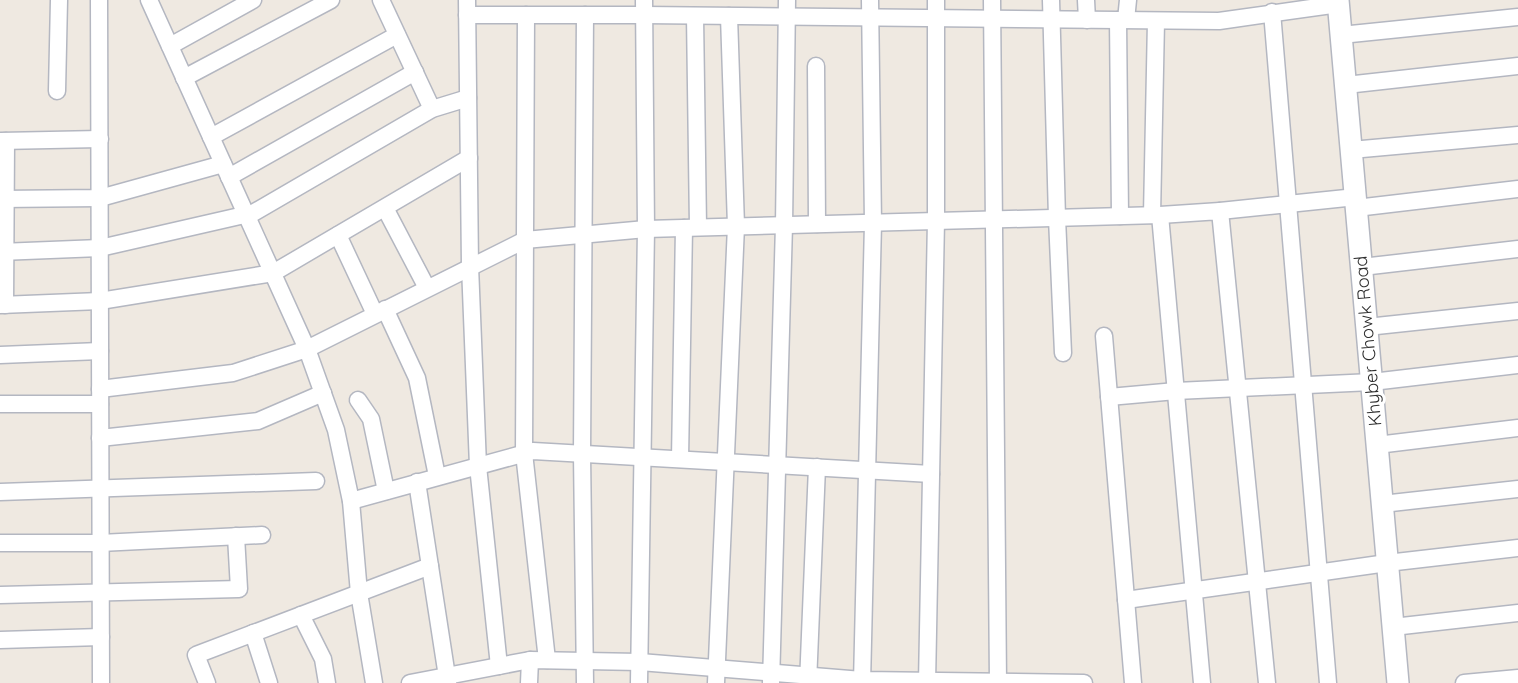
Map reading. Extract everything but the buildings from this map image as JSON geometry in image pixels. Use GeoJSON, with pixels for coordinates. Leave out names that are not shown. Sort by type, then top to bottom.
{"type":"FeatureCollection","features":[{"type":"Feature","properties":{"kind":"street"},"geometry":{"type":"LineString","coordinates":[[57,91],[59,0]]}},
{"type":"Feature","properties":{"kind":"street"},"geometry":{"type":"LineString","coordinates":[[99,0],[101,683]]}},
{"type":"Feature","properties":{"kind":"street"},"geometry":{"type":"LineString","coordinates":[[149,0],[307,349],[336,430],[351,501],[359,593],[373,683]]}},
{"type":"Feature","properties":{"kind":"street"},"geometry":{"type":"LineString","coordinates":[[170,46],[253,0]]}},
{"type":"Feature","properties":{"kind":"street"},"geometry":{"type":"LineString","coordinates":[[184,78],[331,0]]}},
{"type":"Feature","properties":{"kind":"street"},"geometry":{"type":"LineString","coordinates":[[381,0],[432,109]]}},
{"type":"Feature","properties":{"kind":"street"},"geometry":{"type":"LineString","coordinates":[[862,681],[873,223],[870,0]]}},
{"type":"Feature","properties":{"kind":"street"},"geometry":{"type":"LineString","coordinates":[[927,682],[936,220],[936,0]]}},
{"type":"Feature","properties":{"kind":"street"},"geometry":{"type":"LineString","coordinates":[[992,0],[998,682]]}},
{"type":"Feature","properties":{"kind":"street"},"geometry":{"type":"LineString","coordinates":[[1051,0],[1063,353]]}},
{"type":"Feature","properties":{"kind":"street"},"geometry":{"type":"LineString","coordinates":[[1087,0],[1087,20]]}},
{"type":"Feature","properties":{"kind":"street"},"geometry":{"type":"LineString","coordinates":[[1120,216],[1122,20],[1128,0]]}},
{"type":"Feature","properties":{"kind":"street"},"geometry":{"type":"LineString","coordinates":[[499,666],[478,466],[470,266],[467,8],[526,15],[585,15],[644,7],[695,16],[729,16],[787,8],[870,19],[1219,21],[1339,2]]}},
{"type":"Feature","properties":{"kind":"street","name":"Khyber Chowk Road"},"geometry":{"type":"LineString","coordinates":[[1339,2],[1398,683]]}},
{"type":"Feature","properties":{"kind":"street"},"geometry":{"type":"LineString","coordinates":[[639,683],[646,229],[644,7]]}},
{"type":"Feature","properties":{"kind":"street"},"geometry":{"type":"LineString","coordinates":[[771,678],[784,225],[787,8]]}},
{"type":"Feature","properties":{"kind":"street"},"geometry":{"type":"LineString","coordinates":[[1272,12],[1328,683]]}},
{"type":"Feature","properties":{"kind":"street"},"geometry":{"type":"LineString","coordinates":[[526,15],[524,453],[547,660]]}},
{"type":"Feature","properties":{"kind":"street"},"geometry":{"type":"LineString","coordinates":[[585,15],[582,454],[585,683]]}},
{"type":"Feature","properties":{"kind":"street"},"geometry":{"type":"LineString","coordinates":[[680,460],[691,227],[695,16]]}},
{"type":"Feature","properties":{"kind":"street"},"geometry":{"type":"LineString","coordinates":[[716,676],[736,226],[729,16]]}},
{"type":"Feature","properties":{"kind":"street"},"geometry":{"type":"LineString","coordinates":[[1341,35],[1518,17]]}},
{"type":"Feature","properties":{"kind":"street"},"geometry":{"type":"LineString","coordinates":[[1156,20],[1156,215],[1176,391],[1202,683]]}},
{"type":"Feature","properties":{"kind":"street"},"geometry":{"type":"LineString","coordinates":[[211,137],[397,34]]}},
{"type":"Feature","properties":{"kind":"street"},"geometry":{"type":"LineString","coordinates":[[816,66],[817,224]]}},
{"type":"Feature","properties":{"kind":"street"},"geometry":{"type":"LineString","coordinates":[[1346,85],[1518,66]]}},
{"type":"Feature","properties":{"kind":"street"},"geometry":{"type":"LineString","coordinates":[[3,199],[100,198],[226,171],[415,72]]}},
{"type":"Feature","properties":{"kind":"street"},"geometry":{"type":"LineString","coordinates":[[3,252],[100,248],[253,213],[432,109],[468,98]]}},
{"type":"Feature","properties":{"kind":"street"},"geometry":{"type":"LineString","coordinates":[[1351,149],[1518,135]]}},
{"type":"Feature","properties":{"kind":"street"},"geometry":{"type":"LineString","coordinates":[[100,139],[3,141],[2,305],[100,301],[273,273],[469,159]]}},
{"type":"Feature","properties":{"kind":"street"},"geometry":{"type":"LineString","coordinates":[[0,404],[100,396],[233,373],[307,349],[525,240],[583,233],[691,227],[1156,215],[1288,204],[1356,203],[1518,189]]}},
{"type":"Feature","properties":{"kind":"street"},"geometry":{"type":"LineString","coordinates":[[385,208],[427,288]]}},
{"type":"Feature","properties":{"kind":"street"},"geometry":{"type":"LineString","coordinates":[[1220,211],[1267,683]]}},
{"type":"Feature","properties":{"kind":"street"},"geometry":{"type":"LineString","coordinates":[[338,235],[417,378],[437,477]]}},
{"type":"Feature","properties":{"kind":"street"},"geometry":{"type":"LineString","coordinates":[[1362,267],[1518,249]]}},
{"type":"Feature","properties":{"kind":"street"},"geometry":{"type":"LineString","coordinates":[[1367,327],[1518,311]]}},
{"type":"Feature","properties":{"kind":"street"},"geometry":{"type":"LineString","coordinates":[[1104,336],[1133,683]]}},
{"type":"Feature","properties":{"kind":"street"},"geometry":{"type":"LineString","coordinates":[[0,355],[100,351]]}},
{"type":"Feature","properties":{"kind":"street"},"geometry":{"type":"LineString","coordinates":[[1109,397],[1176,391],[1372,382],[1518,365]]}},
{"type":"Feature","properties":{"kind":"street"},"geometry":{"type":"LineString","coordinates":[[100,438],[258,421],[323,393]]}},
{"type":"Feature","properties":{"kind":"street"},"geometry":{"type":"LineString","coordinates":[[358,400],[371,419],[386,491]]}},
{"type":"Feature","properties":{"kind":"street"},"geometry":{"type":"LineString","coordinates":[[1377,445],[1518,428]]}},
{"type":"Feature","properties":{"kind":"street"},"geometry":{"type":"LineString","coordinates":[[351,501],[533,451],[931,474]]}},
{"type":"Feature","properties":{"kind":"street"},"geometry":{"type":"LineString","coordinates":[[809,679],[817,467]]}},
{"type":"Feature","properties":{"kind":"street"},"geometry":{"type":"LineString","coordinates":[[0,492],[316,481]]}},
{"type":"Feature","properties":{"kind":"street"},"geometry":{"type":"LineString","coordinates":[[417,482],[447,679]]}},
{"type":"Feature","properties":{"kind":"street"},"geometry":{"type":"LineString","coordinates":[[1382,504],[1518,489]]}},
{"type":"Feature","properties":{"kind":"street"},"geometry":{"type":"LineString","coordinates":[[0,544],[100,543],[262,535]]}},
{"type":"Feature","properties":{"kind":"street"},"geometry":{"type":"LineString","coordinates":[[0,595],[239,589],[236,536]]}},
{"type":"Feature","properties":{"kind":"street"},"geometry":{"type":"LineString","coordinates":[[1126,600],[1387,563],[1518,548]]}},
{"type":"Feature","properties":{"kind":"street"},"geometry":{"type":"LineString","coordinates":[[207,683],[196,655],[430,566]]}},
{"type":"Feature","properties":{"kind":"street"},"geometry":{"type":"LineString","coordinates":[[1393,626],[1518,613]]}},
{"type":"Feature","properties":{"kind":"street"},"geometry":{"type":"LineString","coordinates":[[301,615],[323,659],[327,683]]}},
{"type":"Feature","properties":{"kind":"street"},"geometry":{"type":"LineString","coordinates":[[253,633],[269,683]]}},
{"type":"Feature","properties":{"kind":"street"},"geometry":{"type":"LineString","coordinates":[[0,640],[101,637]]}},
{"type":"Feature","properties":{"kind":"street"},"geometry":{"type":"LineString","coordinates":[[529,683],[530,660]]}},
{"type":"Feature","properties":{"kind":"street"},"geometry":{"type":"LineString","coordinates":[[410,683],[447,679],[530,660],[640,662],[716,676],[862,681],[1084,683]]}},
{"type":"Feature","properties":{"kind":"street"},"geometry":{"type":"LineString","coordinates":[[1464,683],[1518,678]]}}]}
